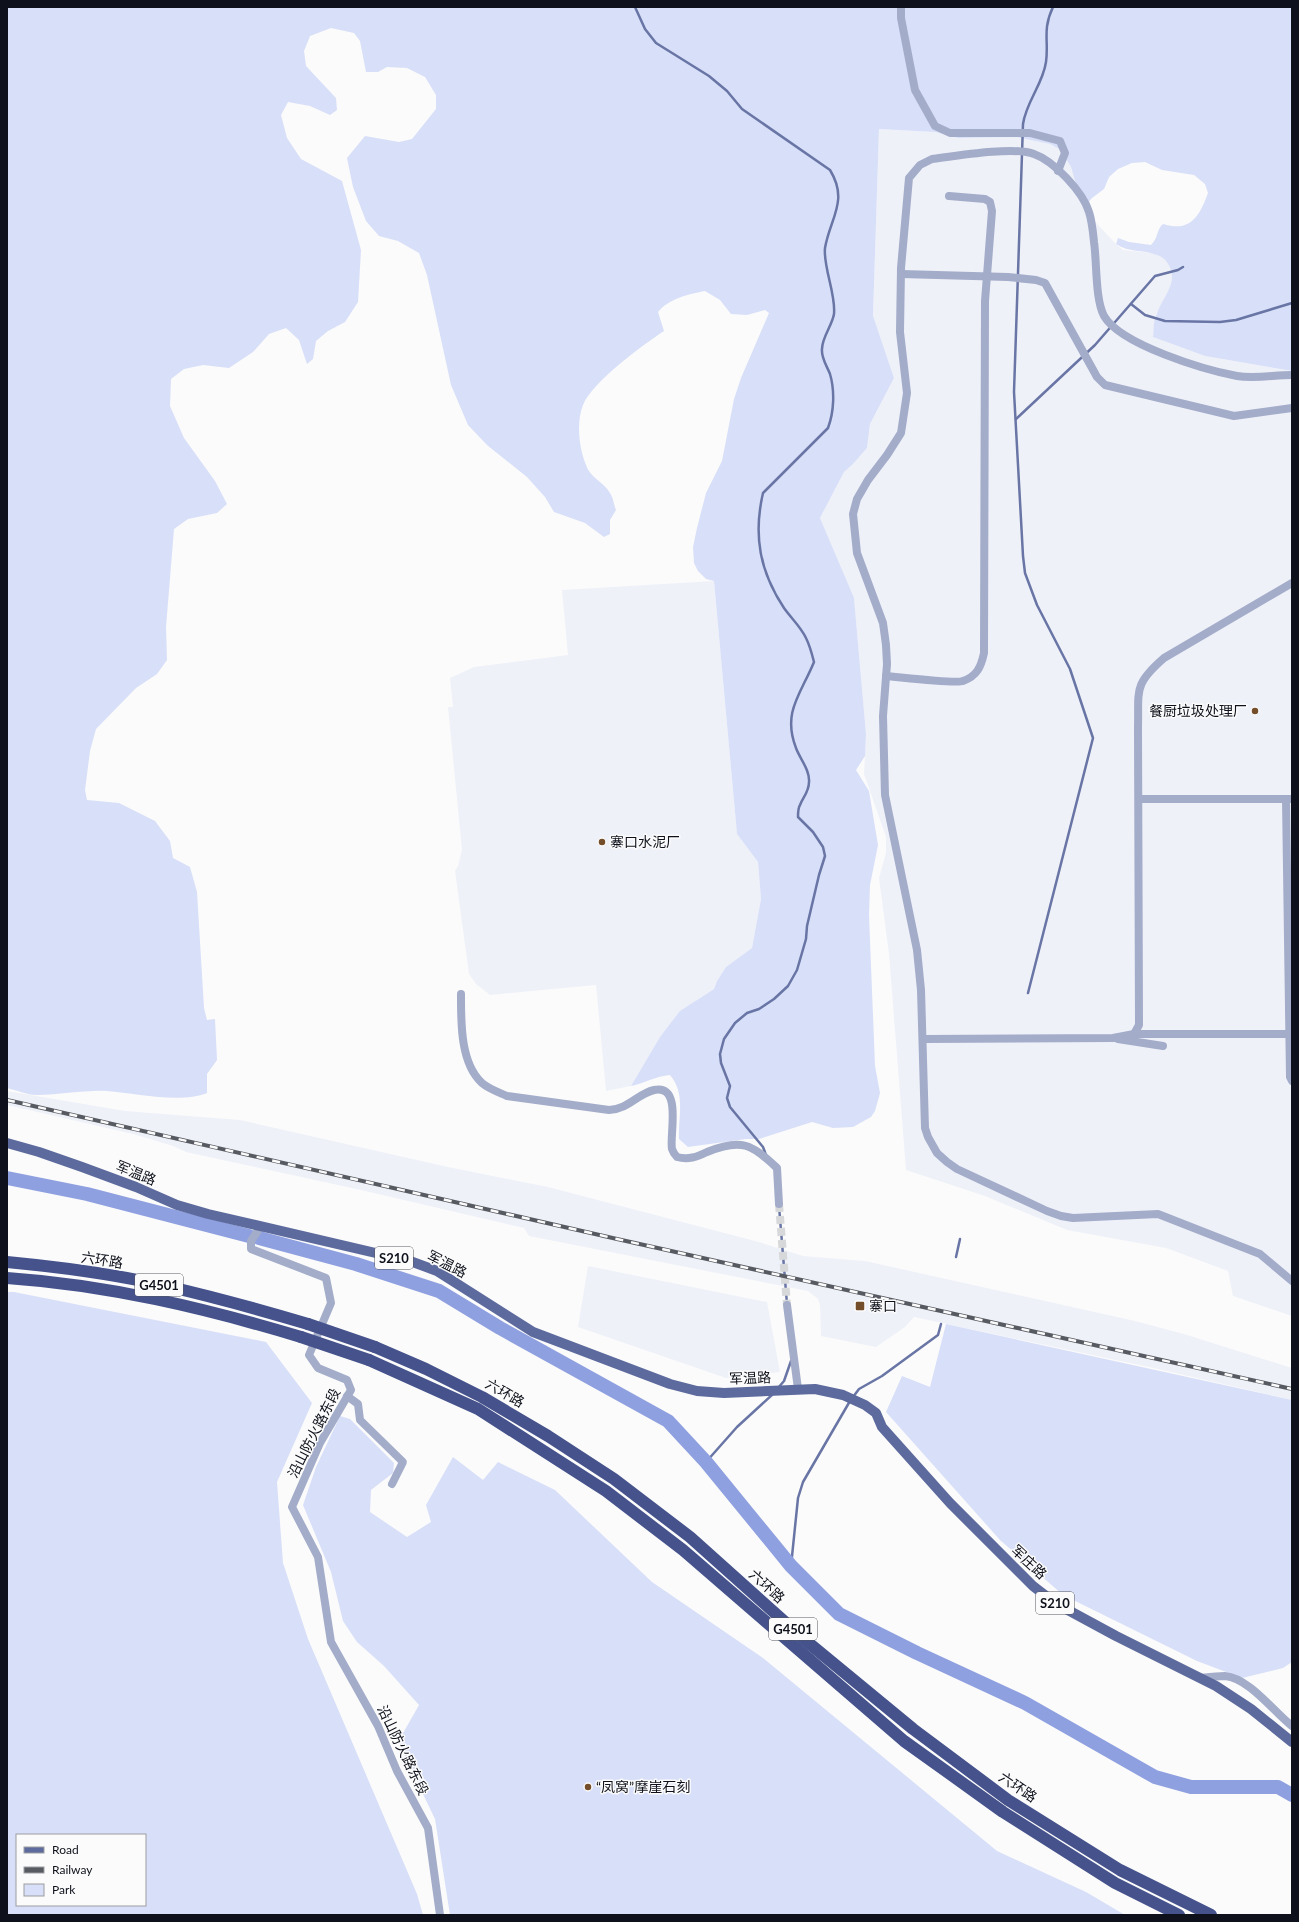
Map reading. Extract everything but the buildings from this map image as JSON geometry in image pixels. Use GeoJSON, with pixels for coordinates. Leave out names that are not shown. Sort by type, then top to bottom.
{"type":"FeatureCollection","features":[{"type":"Feature","properties":{"kind":"highway","name":"六环路"},"geometry":{"type":"LineString","coordinates":[[7,1262],[46,1266],[165,1286],[235,1303],[308,1324],[375,1347],[426,1369],[482,1396],[548,1436],[614,1479],[690,1537],[805,1640],[913,1729],[1008,1800],[1120,1870],[1211,1915]]}},
{"type":"Feature","properties":{"kind":"highway","name":"六环路"},"geometry":{"type":"LineString","coordinates":[[7,1278],[101,1288],[234,1317],[302,1337],[369,1360],[478,1409],[606,1491],[683,1550],[904,1741],[1009,1817],[1115,1883],[1180,1915]]}},
{"type":"Feature","properties":{"kind":"main road","name":"军温路"},"geometry":{"type":"LineString","coordinates":[[7,1143],[82,1167],[136,1187],[176,1205],[208,1214],[410,1261],[437,1271],[533,1332],[670,1384],[696,1391],[724,1393],[798,1389]]}},
{"type":"Feature","properties":{"kind":"main road","name":"军庄路"},"geometry":{"type":"LineString","coordinates":[[798,1389],[815,1389],[843,1395],[865,1405],[876,1413],[882,1427],[950,1503],[1033,1586],[1055,1603],[1082,1618],[1216,1686],[1251,1709],[1292,1742]]}},
{"type":"Feature","properties":{"kind":"street"},"geometry":{"type":"LineString","coordinates":[[900,7],[915,90],[935,126],[950,133],[1030,133],[1060,141],[1065,153],[1058,172]]}},
{"type":"Feature","properties":{"kind":"street"},"geometry":{"type":"LineString","coordinates":[[1292,375],[1238,376],[1178,359],[1133,341],[1111,326],[1104,316],[1099,303],[1094,241],[1089,211],[1083,198],[1067,178],[1045,160],[1033,153],[1015,151],[932,159],[920,165],[909,178],[901,274],[900,332],[907,393],[901,433],[868,480],[857,499],[853,514],[857,553],[883,623],[886,644],[886,676],[883,716],[885,795],[917,950],[923,1039],[925,1128],[937,1153],[947,1162],[976,1178],[1061,1216],[1073,1218],[1158,1214],[1260,1254],[1292,1281]]}},
{"type":"Feature","properties":{"kind":"street"},"geometry":{"type":"LineString","coordinates":[[886,676],[962,682],[975,674],[981,667],[984,653],[985,301],[992,210],[990,202],[986,199],[950,196]]}},
{"type":"Feature","properties":{"kind":"street"},"geometry":{"type":"LineString","coordinates":[[901,274],[1008,277],[1045,283],[1096,377],[1105,385],[1234,416],[1292,408]]}},
{"type":"Feature","properties":{"kind":"street"},"geometry":{"type":"LineString","coordinates":[[1134,1034],[1139,1026],[1139,690],[1143,678],[1164,658],[1292,583]]}},
{"type":"Feature","properties":{"kind":"street"},"geometry":{"type":"LineString","coordinates":[[1139,799],[1289,799],[1290,1078],[1292,1081]]}},
{"type":"Feature","properties":{"kind":"street"},"geometry":{"type":"LineString","coordinates":[[461,994],[461,1030],[470,1063],[482,1082],[494,1090],[507,1096],[609,1110],[625,1107],[654,1090],[662,1091],[669,1096],[672,1103],[672,1150],[676,1157],[684,1159],[691,1158],[734,1144],[749,1146],[761,1153],[777,1168],[779,1204]]}},
{"type":"Feature","properties":{"kind":"street"},"geometry":{"type":"LineString","coordinates":[[1113,1038],[1134,1034],[1290,1034]]}},
{"type":"Feature","properties":{"kind":"street"},"geometry":{"type":"LineString","coordinates":[[923,1039],[1113,1038],[1163,1046]]}},
{"type":"Feature","properties":{"kind":"street","name":"沿山防火路东段"},"geometry":{"type":"LineString","coordinates":[[261,1226],[251,1241],[251,1249],[326,1278],[331,1303],[310,1355],[318,1368],[347,1380],[351,1390],[320,1443],[292,1507],[318,1557],[331,1642],[378,1726],[397,1771],[428,1828],[440,1915]]}},
{"type":"Feature","properties":{"kind":"street"},"geometry":{"type":"LineString","coordinates":[[787,1305],[798,1389]]}},
{"type":"Feature","properties":{"kind":"street"},"geometry":{"type":"LineString","coordinates":[[347,1396],[358,1404],[360,1420],[404,1462],[392,1484]]}},
{"type":"Feature","properties":{"kind":"street"},"geometry":{"type":"LineString","coordinates":[[1200,1678],[1226,1676],[1237,1679],[1253,1690],[1292,1726]]}},
{"type":"Feature","properties":{"kind":"shaded area"},"geometry":{"type":"Polygon","coordinates":[[[879,129],[935,132],[958,138],[1016,137],[1050,144],[1061,150],[1071,167],[1083,209],[1123,250],[1152,253],[1164,257],[1170,268],[1172,276],[1170,288],[1155,316],[1153,337],[1205,356],[1292,371],[1292,1316],[1233,1296],[1228,1271],[1166,1248],[1067,1230],[985,1196],[906,1170],[889,954],[879,878],[886,853],[886,837],[864,774],[866,734],[854,599],[820,518],[844,472],[867,448],[870,424],[894,378],[873,317],[879,129]]]}},
{"type":"Feature","properties":{"kind":"shaded area","name":"寨口水泥厂"},"geometry":{"type":"Polygon","coordinates":[[[714,581],[737,834],[758,862],[761,899],[752,948],[726,967],[714,989],[698,999],[660,1037],[631,1086],[606,1091],[596,985],[490,995],[476,984],[469,974],[455,871],[458,866],[462,850],[448,707],[453,707],[450,678],[474,667],[568,655],[562,590],[714,581]]]}},
{"type":"Feature","properties":{"kind":"shaded area"},"geometry":{"type":"Polygon","coordinates":[[[7,1091],[125,1111],[240,1120],[448,1167],[548,1187],[759,1242],[803,1256],[865,1261],[1135,1321],[1184,1334],[1292,1368],[1292,1400],[1158,1369],[914,1317],[905,1327],[876,1347],[821,1336],[820,1305],[818,1299],[808,1291],[529,1236],[524,1228],[361,1190],[186,1152],[173,1146],[133,1134],[7,1105],[7,1091]]]}},
{"type":"Feature","properties":{"kind":"shaded area"},"geometry":{"type":"Polygon","coordinates":[[[588,1266],[767,1302],[780,1372],[726,1378],[578,1327],[588,1266]]]}},
{"type":"Feature","properties":{"kind":"green space"},"geometry":{"type":"Polygon","coordinates":[[[7,7],[1292,7],[1292,371],[1205,356],[1153,337],[1154,323],[1158,309],[1171,284],[1171,271],[1164,258],[1151,253],[1126,249],[1116,244],[1118,238],[1129,242],[1151,245],[1163,224],[1181,226],[1193,220],[1202,208],[1208,193],[1205,184],[1194,175],[1162,170],[1145,162],[1132,163],[1118,169],[1109,177],[1104,189],[1092,198],[1083,209],[1071,167],[1061,150],[1050,144],[1016,137],[958,138],[935,132],[879,129],[873,316],[894,378],[870,424],[867,448],[844,472],[820,518],[854,598],[866,734],[865,756],[856,770],[869,791],[878,845],[870,885],[869,915],[875,1066],[880,1093],[875,1111],[871,1117],[853,1127],[833,1128],[812,1122],[759,1139],[746,1139],[688,1147],[679,1139],[680,1098],[675,1082],[670,1075],[631,1086],[660,1037],[680,1011],[714,989],[726,967],[752,948],[761,899],[758,862],[737,834],[714,581],[706,579],[698,571],[694,563],[693,547],[706,493],[722,461],[734,399],[741,378],[769,313],[765,310],[747,315],[731,314],[720,300],[705,291],[673,300],[662,307],[658,312],[664,331],[619,364],[607,375],[588,396],[581,412],[579,435],[584,458],[588,469],[610,493],[616,510],[610,520],[610,534],[604,537],[585,523],[554,512],[545,497],[527,477],[487,445],[468,425],[451,385],[427,275],[419,253],[398,241],[379,236],[366,221],[353,187],[347,158],[365,136],[399,142],[412,139],[436,109],[436,95],[425,77],[407,68],[387,67],[378,72],[366,72],[360,41],[354,33],[331,28],[310,36],[304,51],[306,66],[336,98],[337,110],[330,115],[310,106],[288,102],[281,115],[287,138],[301,159],[342,181],[361,250],[358,302],[345,322],[328,331],[316,341],[313,359],[307,364],[299,340],[286,328],[269,334],[253,352],[229,368],[203,365],[184,369],[171,379],[170,406],[184,438],[215,481],[227,504],[217,513],[188,519],[174,529],[166,627],[167,660],[157,674],[136,688],[96,729],[90,751],[85,790],[87,800],[119,803],[155,821],[170,841],[173,858],[190,867],[197,892],[204,1008],[207,1020],[215,1019],[217,1060],[207,1074],[207,1093],[184,1098],[158,1097],[107,1091],[33,1095],[7,1088],[7,7]]]}},
{"type":"Feature","properties":{"kind":"green space"},"geometry":{"type":"Polygon","coordinates":[[[7,1292],[14,1292],[266,1342],[312,1403],[277,1482],[283,1563],[308,1639],[417,1894],[423,1915],[7,1915],[7,1292]]]}},
{"type":"Feature","properties":{"kind":"green space"},"geometry":{"type":"Polygon","coordinates":[[[946,1324],[1292,1400],[1292,1662],[1283,1668],[1242,1678],[1197,1661],[1063,1595],[1000,1540],[886,1412],[902,1376],[930,1387],[946,1324]]]}},
{"type":"Feature","properties":{"kind":"green space"},"geometry":{"type":"Polygon","coordinates":[[[340,1416],[350,1419],[394,1463],[393,1473],[371,1490],[370,1512],[407,1537],[431,1522],[426,1505],[453,1457],[483,1480],[498,1462],[555,1490],[652,1582],[763,1658],[997,1851],[1086,1892],[1125,1915],[450,1915],[435,1819],[398,1742],[419,1705],[384,1666],[357,1642],[343,1621],[331,1572],[303,1505],[316,1467],[340,1416]]]}},
{"type":"Feature","properties":{"kind":"waterway"},"geometry":{"type":"LineString","coordinates":[[635,7],[645,29],[656,43],[709,76],[727,91],[742,109],[830,170],[838,191],[836,209],[825,248],[826,264],[832,289],[834,314],[822,345],[822,356],[830,374],[833,387],[832,415],[828,428],[763,493],[760,509],[759,539],[764,567],[769,581],[784,608],[804,634],[810,647],[814,662],[795,704],[791,724],[792,735],[796,748],[809,778],[809,786],[799,808],[798,817],[813,832],[823,847],[825,856],[807,926],[806,939],[797,970],[788,986],[774,999],[759,1009],[747,1013],[735,1023],[724,1039],[720,1054],[721,1063],[730,1086],[727,1098],[730,1107],[763,1147],[766,1155]]}},
{"type":"Feature","properties":{"kind":"waterway"},"geometry":{"type":"LineString","coordinates":[[1028,993],[1093,738],[1070,669],[1037,605],[1025,573],[1014,392],[1023,124],[1027,108],[1042,78],[1047,55],[1048,22],[1053,7]]}},
{"type":"Feature","properties":{"kind":"waterway"},"geometry":{"type":"LineString","coordinates":[[1016,419],[1095,345],[1155,276],[1178,270],[1183,267]]}},
{"type":"Feature","properties":{"kind":"waterway"},"geometry":{"type":"LineString","coordinates":[[1131,304],[1145,315],[1165,321],[1220,322],[1236,320],[1292,303]]}},
{"type":"Feature","properties":{"kind":"waterway"},"geometry":{"type":"LineString","coordinates":[[7,1178],[87,1194],[249,1236]]}},
{"type":"Feature","properties":{"kind":"waterway"},"geometry":{"type":"LineString","coordinates":[[779,1206],[787,1304]]}},
{"type":"Feature","properties":{"kind":"waterway"},"geometry":{"type":"LineString","coordinates":[[259,1238],[356,1264],[439,1291],[500,1328],[668,1421],[706,1462],[791,1566],[839,1614],[917,1653],[1025,1703],[1155,1777],[1191,1787],[1278,1787],[1292,1795]]}},
{"type":"Feature","properties":{"kind":"waterway"},"geometry":{"type":"LineString","coordinates":[[956,1257],[960,1239]]}},
{"type":"Feature","properties":{"kind":"waterway"},"geometry":{"type":"LineString","coordinates":[[853,1397],[859,1389],[882,1376],[938,1335],[941,1324]]}},
{"type":"Feature","properties":{"kind":"waterway"},"geometry":{"type":"LineString","coordinates":[[778,1388],[784,1381],[791,1361]]}},
{"type":"Feature","properties":{"kind":"waterway"},"geometry":{"type":"LineString","coordinates":[[706,1462],[737,1427],[773,1394]]}},
{"type":"Feature","properties":{"kind":"waterway"},"geometry":{"type":"LineString","coordinates":[[791,1566],[798,1498],[803,1482],[850,1401]]}},
{"type":"Feature","properties":{"kind":"tunnel"},"geometry":{"type":"LineString","coordinates":[[779,1204],[787,1305]]}},
{"type":"Feature","properties":{"kind":"railway"},"geometry":{"type":"LineString","coordinates":[[7,1100],[617,1239],[1292,1389]]}},
{"type":"Feature","properties":{"kind":"place","name":"餐厨垃圾处理厂"},"geometry":{"type":"Point","coordinates":[1255,711]}},
{"type":"Feature","properties":{"kind":"place","name":"寨口水泥厂"},"geometry":{"type":"Point","coordinates":[602,842]}},
{"type":"Feature","properties":{"kind":"place","name":"寨口"},"geometry":{"type":"Point","coordinates":[860,1306]}},
{"type":"Feature","properties":{"kind":"place","name":"“凤窝”摩崖石刻"},"geometry":{"type":"Point","coordinates":[588,1787]}}]}
